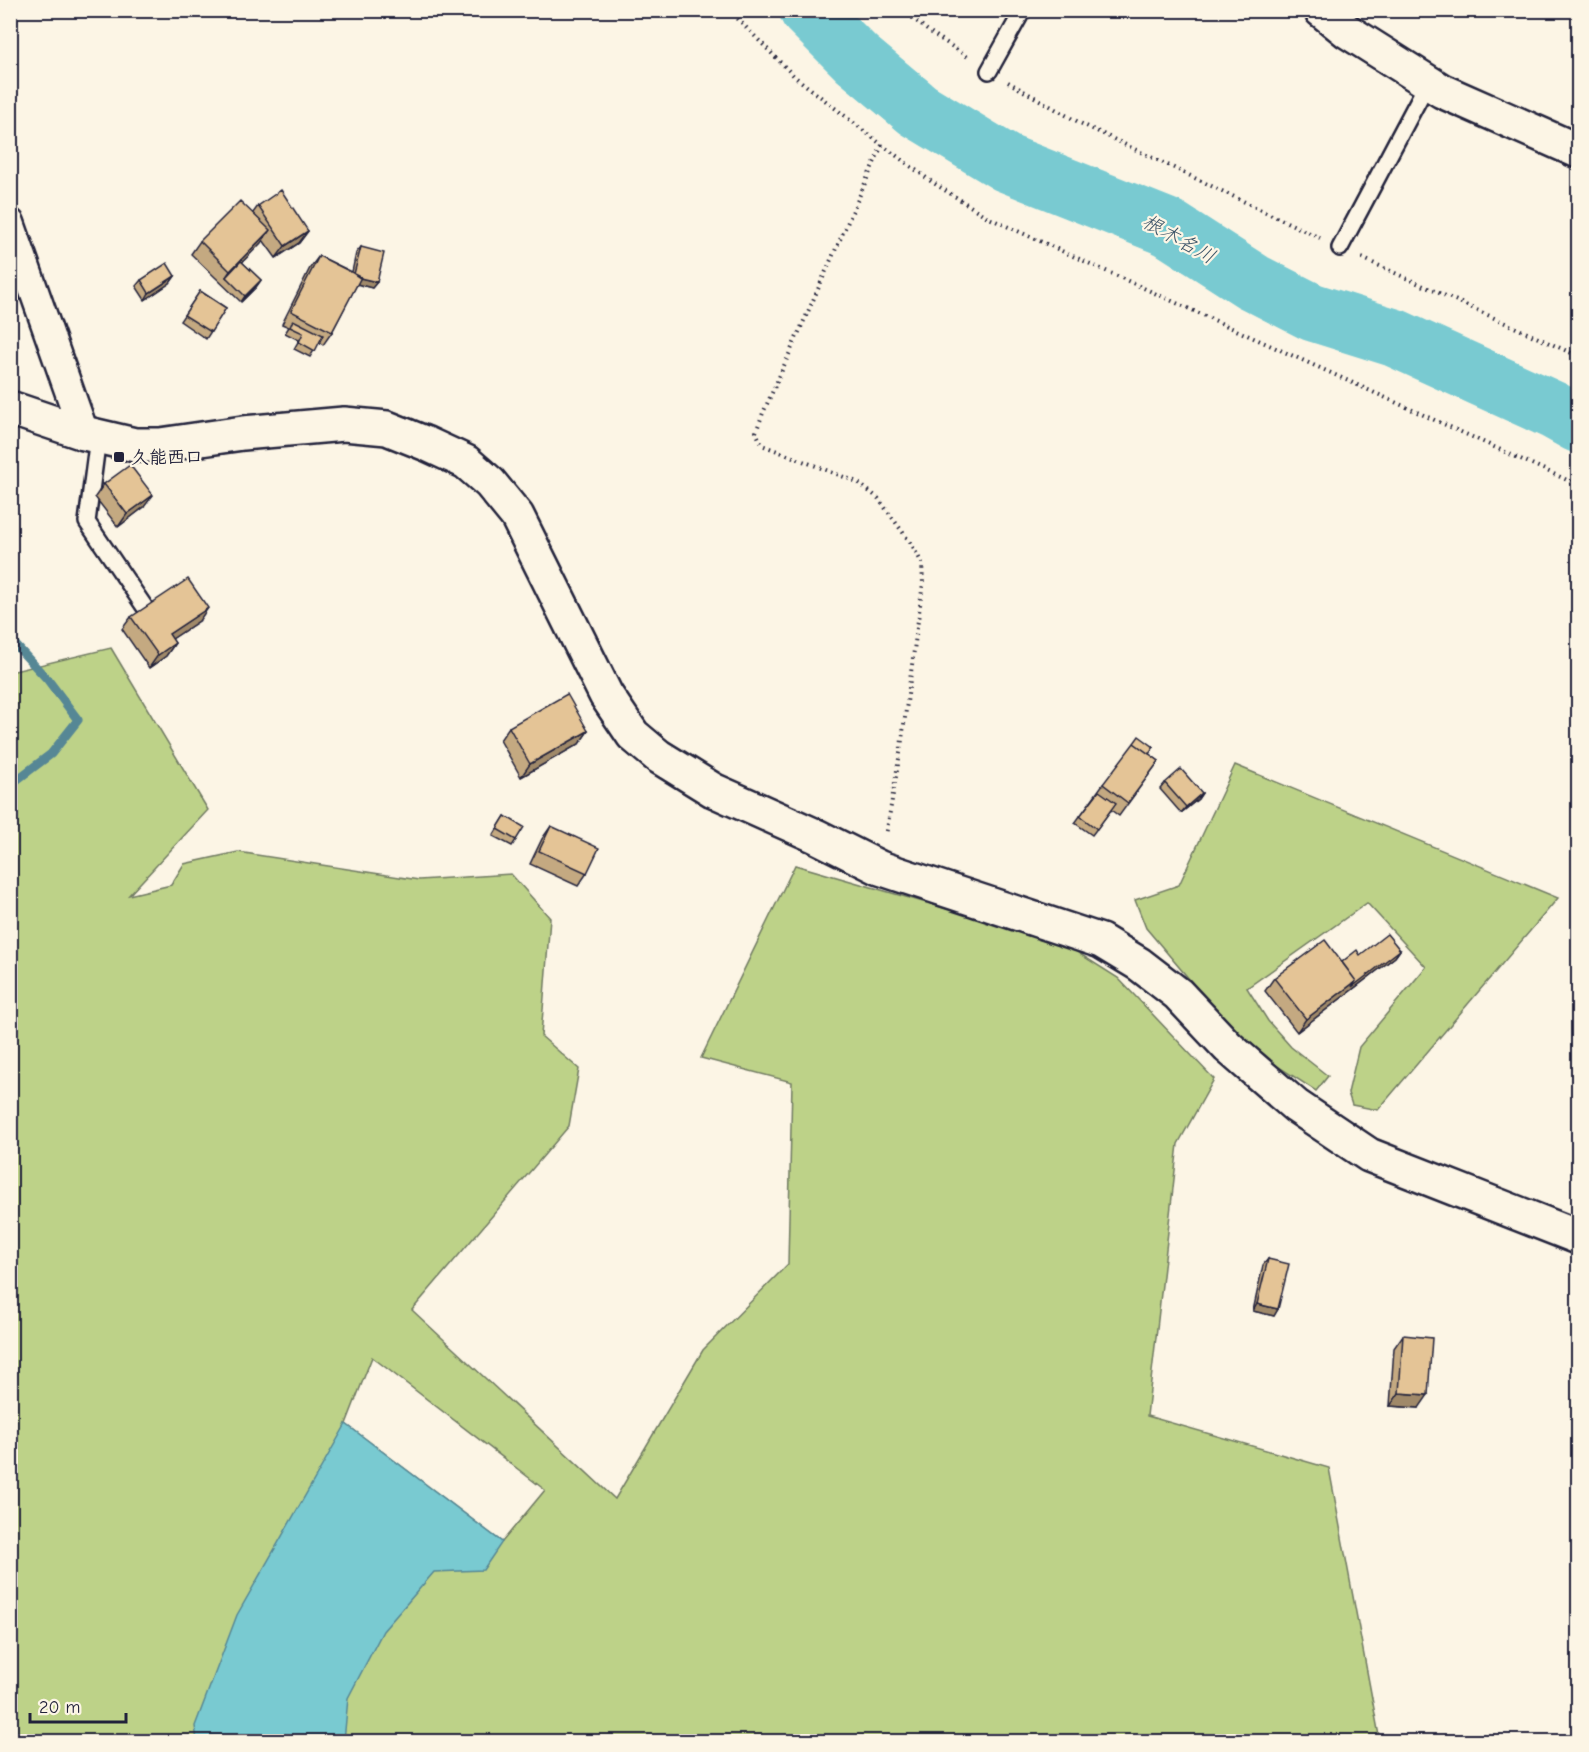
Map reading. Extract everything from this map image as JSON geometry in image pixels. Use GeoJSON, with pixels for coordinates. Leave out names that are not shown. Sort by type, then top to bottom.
{"type":"FeatureCollection","features":[{"type":"Feature","properties":{"kind":"street"},"geometry":{"type":"LineString","coordinates":[[1321,10],[1347,31],[1442,91],[1578,150]]}},
{"type":"Feature","properties":{"kind":"street"},"geometry":{"type":"LineString","coordinates":[[10,223],[91,435]]}},
{"type":"Feature","properties":{"kind":"street"},"geometry":{"type":"LineString","coordinates":[[10,408],[91,435],[135,445],[160,445],[243,433],[344,424],[387,428],[466,462],[490,483],[517,516],[606,695],[633,735],[658,756],[713,790],[816,836],[880,868],[1101,941],[1139,964],[1178,994],[1228,1047],[1296,1106],[1369,1155],[1578,1237]]}},
{"type":"Feature","properties":{"kind":"lane"},"geometry":{"type":"LineString","coordinates":[[989,71],[1023,10]]}},
{"type":"Feature","properties":{"kind":"lane"},"geometry":{"type":"LineString","coordinates":[[1340,248],[1428,82]]}},
{"type":"Feature","properties":{"kind":"lane"},"geometry":{"type":"LineString","coordinates":[[91,435],[87,522],[144,606]]}},
{"type":"Feature","properties":{"kind":"path"},"geometry":{"type":"LineString","coordinates":[[729,10],[794,76],[932,182],[989,218],[1578,485]]}},
{"type":"Feature","properties":{"kind":"path"},"geometry":{"type":"LineString","coordinates":[[903,10],[927,30],[989,71],[1080,123],[1340,248],[1578,356]]}},
{"type":"Feature","properties":{"kind":"path"},"geometry":{"type":"LineString","coordinates":[[880,868],[901,747],[922,595],[922,563],[912,545],[878,498],[857,482],[762,445],[756,432],[882,145]]}},
{"type":"Feature","properties":{"kind":"green space"},"geometry":{"type":"Polygon","coordinates":[[[111,648],[208,810],[129,895],[171,885],[184,864],[238,852],[419,880],[511,874],[550,918],[541,1036],[579,1069],[569,1126],[412,1310],[615,1499],[703,1350],[788,1264],[792,1082],[701,1058],[795,865],[1061,942],[1118,978],[1214,1079],[1178,1144],[1147,1416],[1329,1468],[1380,1741],[11,1741],[10,672],[111,648]],[[372,1357],[346,1424],[502,1542],[545,1490],[372,1357]]]}},
{"type":"Feature","properties":{"kind":"green space"},"geometry":{"type":"Polygon","coordinates":[[[1235,765],[1558,898],[1378,1110],[1352,1105],[1348,1093],[1359,1047],[1426,967],[1367,903],[1247,988],[1268,1021],[1291,1047],[1328,1076],[1316,1091],[1245,1045],[1146,928],[1135,900],[1179,885],[1235,765]]]}},
{"type":"Feature","properties":{"kind":"water"},"geometry":{"type":"Polygon","coordinates":[[[346,1424],[502,1542],[483,1570],[434,1572],[383,1631],[348,1698],[344,1741],[197,1741],[195,1726],[237,1615],[346,1424]]]}},
{"type":"Feature","properties":{"kind":"building"},"geometry":{"type":"Polygon","coordinates":[[[281,190],[308,231],[285,246],[258,206],[281,190]]]}},
{"type":"Feature","properties":{"kind":"building"},"geometry":{"type":"Polygon","coordinates":[[[240,201],[270,230],[230,271],[200,241],[240,201]]]}},
{"type":"Feature","properties":{"kind":"building"},"geometry":{"type":"Polygon","coordinates":[[[361,247],[384,253],[377,282],[360,278],[354,274],[361,247]]]}},
{"type":"Feature","properties":{"kind":"building"},"geometry":{"type":"Polygon","coordinates":[[[319,256],[361,277],[332,332],[291,311],[319,256]]]}},
{"type":"Feature","properties":{"kind":"building"},"geometry":{"type":"Polygon","coordinates":[[[241,261],[261,280],[245,296],[226,277],[241,261]]]}},
{"type":"Feature","properties":{"kind":"building"},"geometry":{"type":"Polygon","coordinates":[[[167,263],[175,276],[149,293],[141,280],[167,263]]]}},
{"type":"Feature","properties":{"kind":"building"},"geometry":{"type":"Polygon","coordinates":[[[200,291],[226,308],[211,332],[184,315],[200,291]]]}},
{"type":"Feature","properties":{"kind":"building"},"geometry":{"type":"Polygon","coordinates":[[[293,320],[323,335],[315,351],[299,342],[303,333],[290,327],[293,320]]]}},
{"type":"Feature","properties":{"kind":"building"},"geometry":{"type":"Polygon","coordinates":[[[130,465],[153,495],[127,514],[104,484],[130,465]]]}},
{"type":"Feature","properties":{"kind":"building"},"geometry":{"type":"Polygon","coordinates":[[[188,579],[208,608],[169,634],[175,643],[158,655],[131,617],[188,579]]]}},
{"type":"Feature","properties":{"kind":"building"},"geometry":{"type":"Polygon","coordinates":[[[567,694],[588,731],[530,764],[509,727],[567,694]]]}},
{"type":"Feature","properties":{"kind":"building"},"geometry":{"type":"Polygon","coordinates":[[[1139,736],[1154,747],[1149,754],[1134,743],[1139,736]]]}},
{"type":"Feature","properties":{"kind":"building"},"geometry":{"type":"Polygon","coordinates":[[[1134,743],[1159,761],[1128,803],[1103,784],[1134,743]]]}},
{"type":"Feature","properties":{"kind":"building"},"geometry":{"type":"Polygon","coordinates":[[[1181,769],[1202,793],[1186,807],[1165,783],[1181,769]]]}},
{"type":"Feature","properties":{"kind":"building"},"geometry":{"type":"Polygon","coordinates":[[[1099,791],[1116,803],[1097,829],[1080,816],[1099,791]]]}},
{"type":"Feature","properties":{"kind":"building"},"geometry":{"type":"Polygon","coordinates":[[[505,816],[524,827],[516,840],[497,829],[505,816]]]}},
{"type":"Feature","properties":{"kind":"building"},"geometry":{"type":"Polygon","coordinates":[[[551,826],[599,848],[587,873],[539,851],[551,826]]]}},
{"type":"Feature","properties":{"kind":"building"},"geometry":{"type":"Polygon","coordinates":[[[1387,934],[1400,950],[1352,987],[1356,981],[1342,962],[1357,950],[1360,955],[1387,934]]]}},
{"type":"Feature","properties":{"kind":"building"},"geometry":{"type":"Polygon","coordinates":[[[1325,940],[1356,981],[1306,1019],[1274,978],[1325,940]]]}},
{"type":"Feature","properties":{"kind":"building"},"geometry":{"type":"Polygon","coordinates":[[[1268,1259],[1289,1264],[1278,1309],[1257,1304],[1268,1259]]]}},
{"type":"Feature","properties":{"kind":"building"},"geometry":{"type":"Polygon","coordinates":[[[1403,1335],[1432,1338],[1428,1395],[1399,1393],[1403,1335]]]}},
{"type":"Feature","properties":{"kind":"waterway","name":"根木名川"},"geometry":{"type":"LineString","coordinates":[[808,10],[857,59],[918,110],[1006,163],[1169,228],[1253,282],[1312,312],[1395,338],[1553,410],[1578,424]]}},
{"type":"Feature","properties":{"kind":"waterway"},"geometry":{"type":"LineString","coordinates":[[10,639],[48,680],[78,720],[51,754],[10,785]]}},
{"type":"Feature","properties":{"kind":"place","name":"久能西口"},"geometry":{"type":"Point","coordinates":[119,457]}}]}
